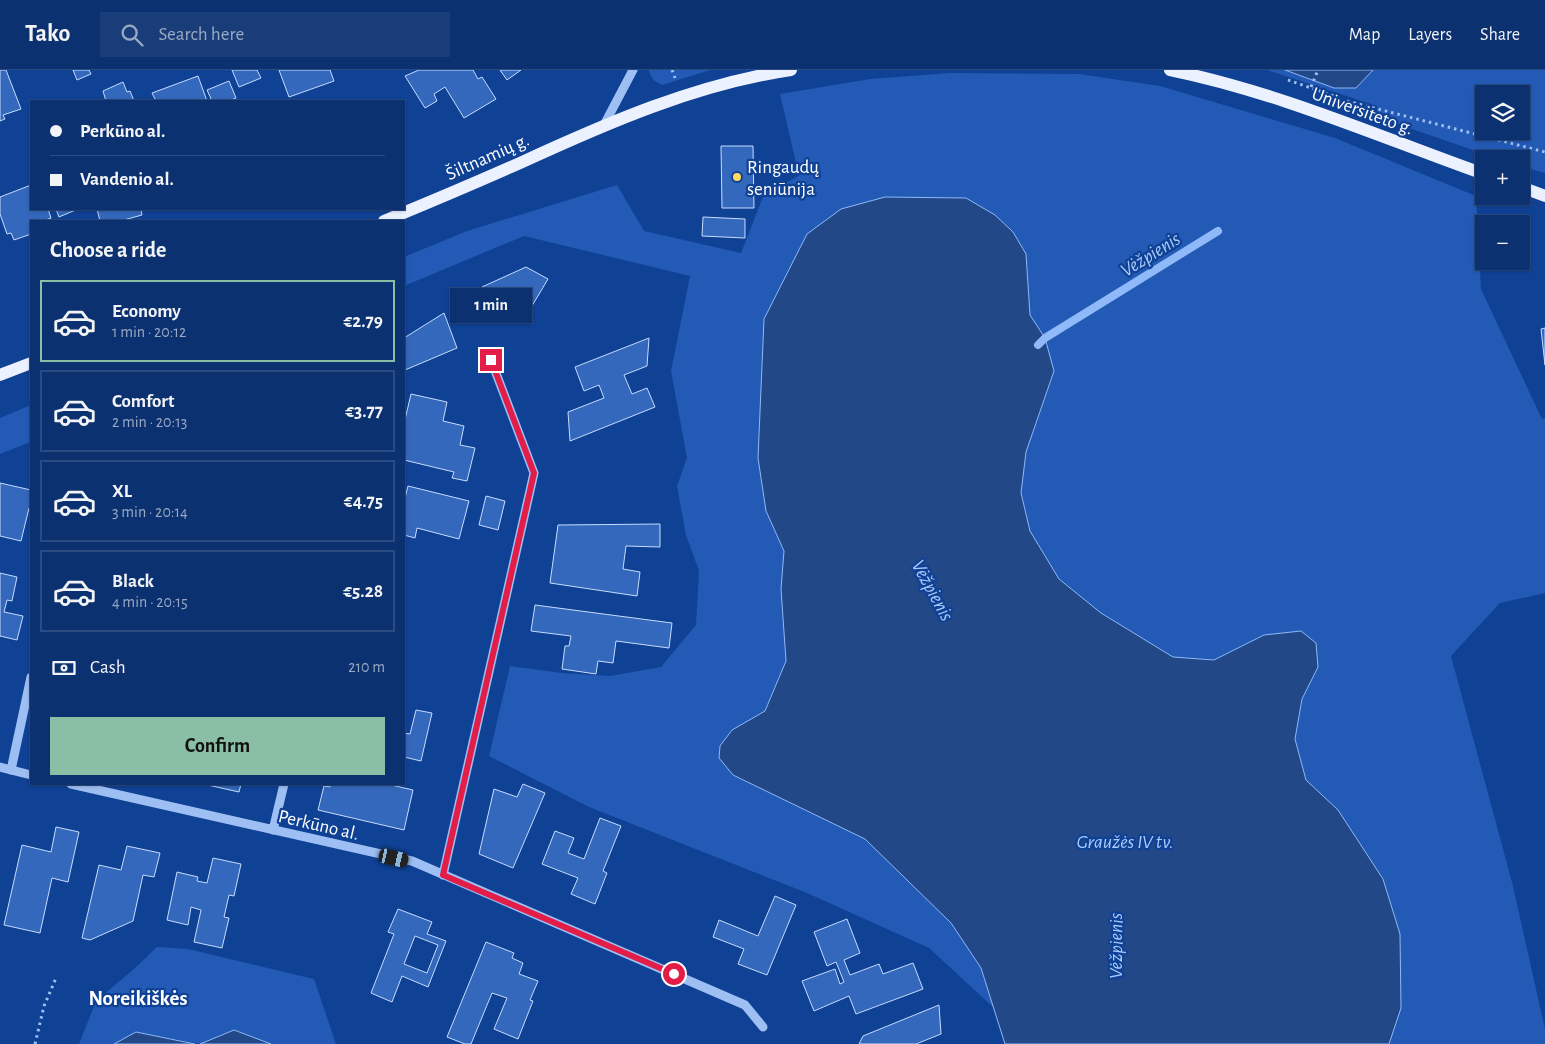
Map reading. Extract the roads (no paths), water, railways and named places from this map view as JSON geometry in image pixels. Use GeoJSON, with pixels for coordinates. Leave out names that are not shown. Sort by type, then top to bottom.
{"type":"FeatureCollection","features":[{"type":"Feature","properties":{"kind":"main road"},"geometry":{"type":"LineString","coordinates":[[604,125],[682,95],[766,72],[791,70]]}},
{"type":"Feature","properties":{"kind":"main road","name":"Universiteto g."},"geometry":{"type":"LineString","coordinates":[[1170,70],[1208,78],[1322,114],[1475,171]]}},
{"type":"Feature","properties":{"kind":"main road","name":"Šiltnamių g."},"geometry":{"type":"LineString","coordinates":[[386,220],[604,125]]}},
{"type":"Feature","properties":{"kind":"main road"},"geometry":{"type":"LineString","coordinates":[[1530,190],[1545,196]]}},
{"type":"Feature","properties":{"kind":"main road"},"geometry":{"type":"LineString","coordinates":[[0,375],[30,363]]}},
{"type":"Feature","properties":{"kind":"street"},"geometry":{"type":"LineString","coordinates":[[604,125],[633,70]]}},
{"type":"Feature","properties":{"kind":"street"},"geometry":{"type":"LineString","coordinates":[[443,875],[534,473],[491,360]]}},
{"type":"Feature","properties":{"kind":"street"},"geometry":{"type":"LineString","coordinates":[[11,770],[30,681]]}},
{"type":"Feature","properties":{"kind":"street"},"geometry":{"type":"LineString","coordinates":[[0,768],[30,775]]}},
{"type":"Feature","properties":{"kind":"street","name":"Perkūno al."},"geometry":{"type":"LineString","coordinates":[[75,785],[412,861],[745,1005],[763,1026]]}},
{"type":"Feature","properties":{"kind":"street"},"geometry":{"type":"LineString","coordinates":[[273,830],[284,785]]}},
{"type":"Feature","properties":{"kind":"water"},"geometry":{"type":"Polygon","coordinates":[[[1285,70],[1373,70],[1356,88],[1334,88],[1285,70]]]}},
{"type":"Feature","properties":{"kind":"water","name":"Graužės IV tv."},"geometry":{"type":"Polygon","coordinates":[[[885,197],[966,198],[995,215],[1013,232],[1026,254],[1030,315],[1045,338],[1054,371],[1026,452],[1021,493],[1030,531],[1059,579],[1101,613],[1173,657],[1214,660],[1264,635],[1301,631],[1316,643],[1318,667],[1302,699],[1295,739],[1306,780],[1338,810],[1383,879],[1400,934],[1401,1008],[1389,1044],[1005,1044],[981,968],[951,923],[865,839],[733,775],[719,758],[720,746],[732,730],[765,711],[786,661],[781,589],[784,551],[766,511],[758,458],[764,319],[807,234],[841,209],[885,197]]]}},
{"type":"Feature","properties":{"kind":"water"},"geometry":{"type":"Polygon","coordinates":[[[234,1030],[271,1044],[200,1044],[234,1030]]]}},
{"type":"Feature","properties":{"kind":"water"},"geometry":{"type":"Polygon","coordinates":[[[136,1032],[195,1044],[114,1044],[136,1032]]]}},
{"type":"Feature","properties":{"kind":"waterway","name":"Vėžpienis"},"geometry":{"type":"LineString","coordinates":[[1038,345],[1045,338],[1218,231]]}},
{"type":"Feature","properties":{"kind":"place","name":"Ringaudų seniūnija"},"geometry":{"type":"Point","coordinates":[737,177]}},
{"type":"Feature","properties":{"kind":"district","name":"Noreikiškės"},"geometry":{"type":"Point","coordinates":[138,998]}}]}
